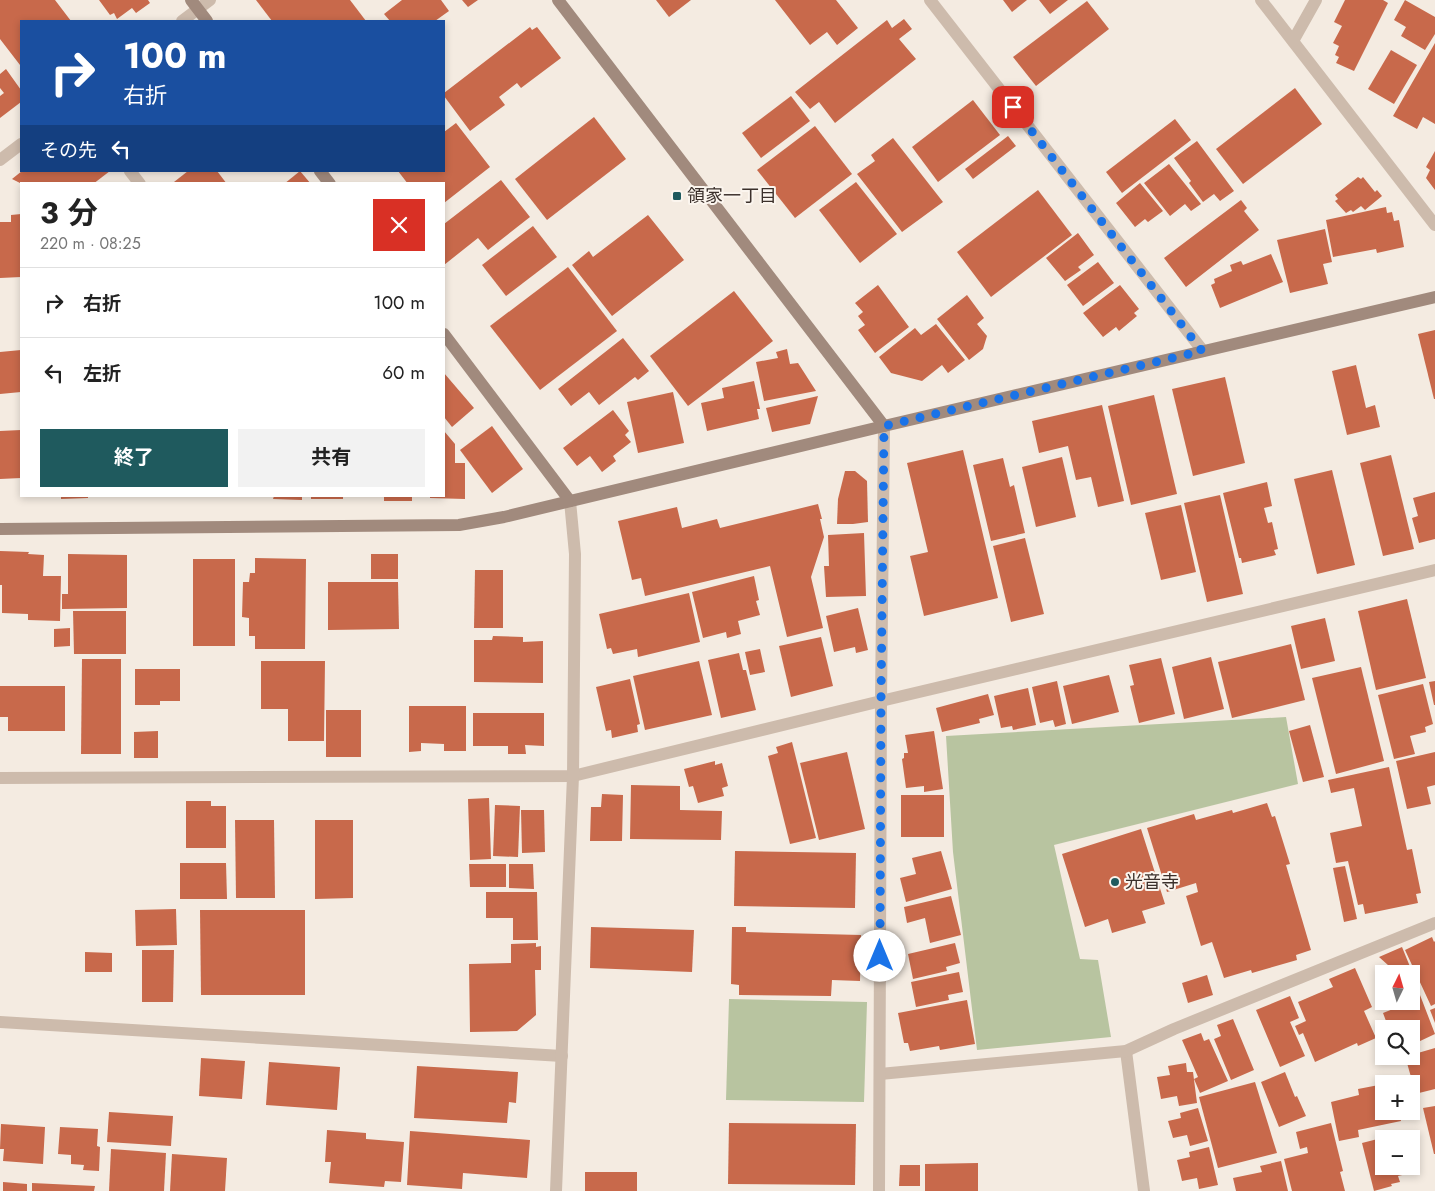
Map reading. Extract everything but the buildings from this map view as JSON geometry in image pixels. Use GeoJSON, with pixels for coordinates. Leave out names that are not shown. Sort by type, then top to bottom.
{"type":"FeatureCollection","features":[{"type":"Feature","properties":{"kind":"street"},"geometry":{"type":"LineString","coordinates":[[183,20],[194,5],[210,0]]}},
{"type":"Feature","properties":{"kind":"street"},"geometry":{"type":"LineString","coordinates":[[558,0],[884,426],[879,1191]]}},
{"type":"Feature","properties":{"kind":"street"},"geometry":{"type":"LineString","coordinates":[[930,0],[1202,351]]}},
{"type":"Feature","properties":{"kind":"street"},"geometry":{"type":"LineString","coordinates":[[1261,0],[1435,225]]}},
{"type":"Feature","properties":{"kind":"street"},"geometry":{"type":"LineString","coordinates":[[1293,41],[1316,0]]}},
{"type":"Feature","properties":{"kind":"street"},"geometry":{"type":"LineString","coordinates":[[194,5],[206,20]]}},
{"type":"Feature","properties":{"kind":"street"},"geometry":{"type":"LineString","coordinates":[[0,160],[20,145]]}},
{"type":"Feature","properties":{"kind":"street"},"geometry":{"type":"LineString","coordinates":[[131,172],[138,182]]}},
{"type":"Feature","properties":{"kind":"street"},"geometry":{"type":"LineString","coordinates":[[321,172],[328,182]]}},
{"type":"Feature","properties":{"kind":"street"},"geometry":{"type":"LineString","coordinates":[[0,529],[459,524],[504,517],[1435,297]]}},
{"type":"Feature","properties":{"kind":"street"},"geometry":{"type":"LineString","coordinates":[[445,335],[570,501],[575,554],[573,776],[556,1191]]}},
{"type":"Feature","properties":{"kind":"street"},"geometry":{"type":"LineString","coordinates":[[0,778],[573,776],[1435,570]]}},
{"type":"Feature","properties":{"kind":"street"},"geometry":{"type":"LineString","coordinates":[[880,1074],[1126,1051],[1174,1029],[1435,923]]}},
{"type":"Feature","properties":{"kind":"street"},"geometry":{"type":"LineString","coordinates":[[0,1022],[562,1056]]}},
{"type":"Feature","properties":{"kind":"street"},"geometry":{"type":"LineString","coordinates":[[1126,1051],[1144,1191]]}},
{"type":"Feature","properties":{"kind":"green space"},"geometry":{"type":"Polygon","coordinates":[[[1286,717],[1298,784],[1054,845],[1080,959],[1098,960],[1111,1037],[977,1050],[953,852],[946,736],[1286,717]]]}},
{"type":"Feature","properties":{"kind":"green space"},"geometry":{"type":"Polygon","coordinates":[[[729,999],[867,1002],[864,1102],[726,1100],[729,999]]]}},
{"type":"Feature","properties":{"kind":"place","name":"領家一丁目"},"geometry":{"type":"Point","coordinates":[677,196]}},
{"type":"Feature","properties":{"kind":"place","name":"光音寺"},"geometry":{"type":"Point","coordinates":[1115,882]}},
{"type":"Feature","properties":{"kind":"route"},"geometry":{"type":"LineString","coordinates":[[880,956],[884,426],[1202,351],[1013,107]]}}]}
